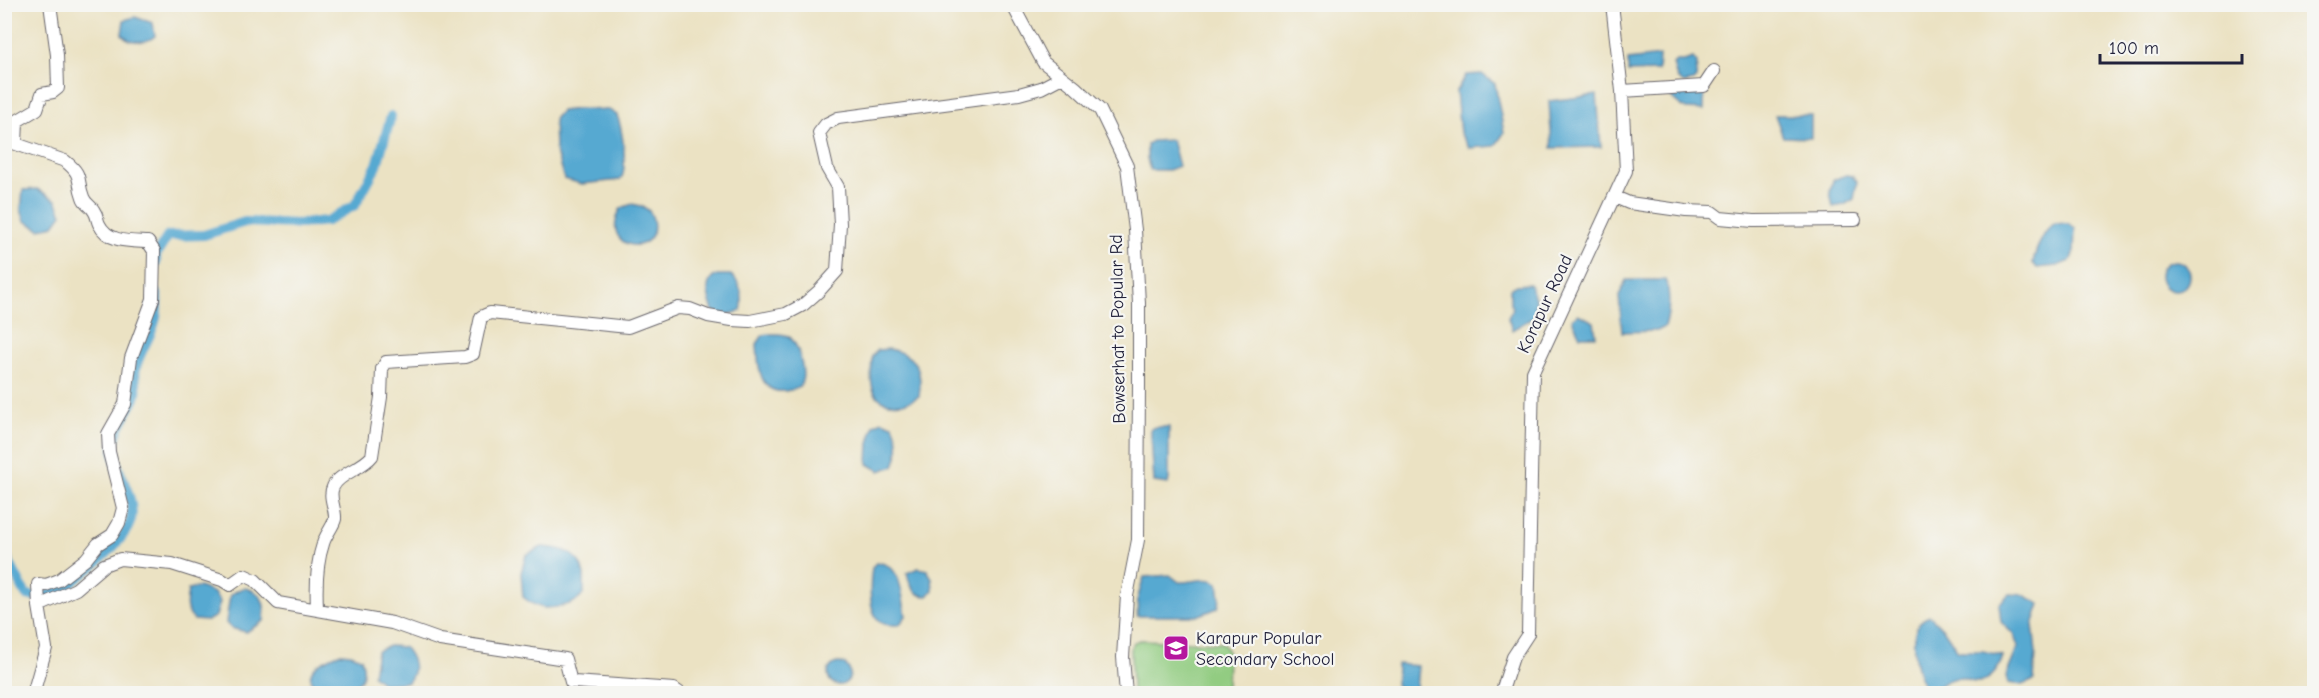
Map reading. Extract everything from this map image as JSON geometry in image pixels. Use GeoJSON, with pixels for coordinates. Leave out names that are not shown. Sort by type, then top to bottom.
{"type":"FeatureCollection","features":[{"type":"Feature","properties":{"kind":"street"},"geometry":{"type":"LineString","coordinates":[[33,693],[46,648],[38,584],[46,585],[59,580],[86,559],[98,544],[112,535],[119,523],[123,508],[109,452],[108,434],[124,404],[131,358],[153,299],[154,251],[148,242],[114,238],[99,226],[94,210],[86,204],[82,196],[81,181],[77,172],[71,166],[65,161],[16,144],[17,120],[37,109],[42,94],[53,92],[58,88],[57,55],[50,4]]}},
{"type":"Feature","properties":{"kind":"street","name":"Bowserhat to Popular Rd"},"geometry":{"type":"LineString","coordinates":[[1012,4],[1042,62],[1100,110],[1127,166],[1135,230],[1139,303],[1138,540],[1127,596],[1123,657],[1126,693]]}},
{"type":"Feature","properties":{"kind":"street","name":"Korapur Road"},"geometry":{"type":"LineString","coordinates":[[1501,693],[1513,657],[1528,634],[1533,372],[1626,171],[1622,91],[1612,4]]}},
{"type":"Feature","properties":{"kind":"street"},"geometry":{"type":"LineString","coordinates":[[1622,91],[1704,86],[1714,71]]}},
{"type":"Feature","properties":{"kind":"street"},"geometry":{"type":"LineString","coordinates":[[317,608],[316,585],[322,545],[334,524],[335,516],[331,497],[333,487],[340,479],[368,462],[372,456],[381,397],[382,369],[386,362],[465,357],[473,354],[481,317],[490,314],[628,327],[678,308],[690,309],[708,316],[750,321],[786,314],[803,305],[837,271],[840,224],[838,187],[827,168],[819,133],[826,124],[838,118],[1019,94],[1041,88],[1062,77]]}},
{"type":"Feature","properties":{"kind":"street"},"geometry":{"type":"LineString","coordinates":[[1615,197],[1629,203],[1686,211],[1712,212],[1720,218],[1753,221],[1855,220]]}},
{"type":"Feature","properties":{"kind":"street"},"geometry":{"type":"LineString","coordinates":[[39,606],[76,589],[104,565],[120,559],[172,564],[222,580],[230,585],[244,575],[255,580],[278,603],[317,608],[392,623],[440,640],[565,659],[571,682],[674,689],[681,693]]}},
{"type":"Feature","properties":{"kind":"green space"},"geometry":{"type":"Polygon","coordinates":[[[1140,640],[1223,643],[1228,652],[1227,693],[1132,693],[1131,648],[1134,642],[1140,640]]]}},
{"type":"Feature","properties":{"kind":"water"},"geometry":{"type":"Polygon","coordinates":[[[135,17],[153,23],[155,36],[142,41],[133,41],[125,37],[122,34],[124,20],[135,17]]]}},
{"type":"Feature","properties":{"kind":"water"},"geometry":{"type":"Polygon","coordinates":[[[1659,56],[1658,71],[1628,72],[1628,60],[1659,56]]]}},
{"type":"Feature","properties":{"kind":"water"},"geometry":{"type":"Polygon","coordinates":[[[1693,58],[1697,63],[1696,78],[1684,83],[1677,78],[1673,64],[1676,61],[1693,58]]]}},
{"type":"Feature","properties":{"kind":"water"},"geometry":{"type":"Polygon","coordinates":[[[1482,74],[1495,84],[1504,133],[1495,146],[1469,148],[1460,133],[1456,92],[1466,75],[1482,74]]]}},
{"type":"Feature","properties":{"kind":"water"},"geometry":{"type":"Polygon","coordinates":[[[1704,90],[1704,110],[1686,109],[1668,93],[1704,90]]]}},
{"type":"Feature","properties":{"kind":"water"},"geometry":{"type":"Polygon","coordinates":[[[1597,95],[1601,147],[1552,148],[1549,101],[1597,95]]]}},
{"type":"Feature","properties":{"kind":"water"},"geometry":{"type":"Polygon","coordinates":[[[609,110],[617,115],[623,139],[624,158],[623,175],[620,180],[582,184],[564,179],[555,149],[554,119],[561,111],[609,110]]]}},
{"type":"Feature","properties":{"kind":"water"},"geometry":{"type":"Polygon","coordinates":[[[1775,115],[1811,115],[1811,138],[1783,137],[1775,115]]]}},
{"type":"Feature","properties":{"kind":"water"},"geometry":{"type":"Polygon","coordinates":[[[1172,140],[1179,166],[1169,170],[1150,170],[1147,144],[1152,141],[1172,140]]]}},
{"type":"Feature","properties":{"kind":"water"},"geometry":{"type":"Polygon","coordinates":[[[1846,175],[1852,176],[1857,182],[1854,199],[1844,205],[1833,207],[1830,192],[1833,180],[1846,175]]]}},
{"type":"Feature","properties":{"kind":"water"},"geometry":{"type":"Polygon","coordinates":[[[37,189],[56,200],[62,214],[54,225],[40,229],[25,221],[21,210],[23,190],[37,189]]]}},
{"type":"Feature","properties":{"kind":"water"},"geometry":{"type":"Polygon","coordinates":[[[632,204],[648,210],[653,220],[653,232],[648,240],[640,245],[631,245],[617,234],[616,223],[621,208],[632,204]]]}},
{"type":"Feature","properties":{"kind":"water"},"geometry":{"type":"Polygon","coordinates":[[[2055,223],[2069,224],[2075,228],[2074,252],[2070,261],[2057,266],[2037,268],[2033,263],[2038,247],[2047,231],[2055,223]]]}},
{"type":"Feature","properties":{"kind":"water"},"geometry":{"type":"Polygon","coordinates":[[[2175,261],[2186,265],[2190,276],[2186,287],[2175,291],[2164,287],[2160,276],[2164,265],[2175,261]]]}},
{"type":"Feature","properties":{"kind":"water"},"geometry":{"type":"Polygon","coordinates":[[[717,275],[731,275],[737,282],[742,296],[741,311],[723,316],[713,311],[708,286],[712,278],[717,275]]]}},
{"type":"Feature","properties":{"kind":"water"},"geometry":{"type":"Polygon","coordinates":[[[1626,280],[1665,280],[1669,303],[1665,327],[1657,331],[1622,332],[1619,296],[1626,280]]]}},
{"type":"Feature","properties":{"kind":"water"},"geometry":{"type":"Polygon","coordinates":[[[1530,284],[1536,301],[1534,317],[1512,330],[1508,318],[1513,308],[1510,304],[1510,289],[1516,285],[1530,284]]]}},
{"type":"Feature","properties":{"kind":"water"},"geometry":{"type":"Polygon","coordinates":[[[1578,314],[1594,322],[1596,336],[1580,336],[1572,319],[1578,314]]]}},
{"type":"Feature","properties":{"kind":"water"},"geometry":{"type":"Polygon","coordinates":[[[763,335],[788,336],[796,346],[803,376],[799,387],[777,391],[770,388],[761,376],[757,344],[763,335]]]}},
{"type":"Feature","properties":{"kind":"water"},"geometry":{"type":"Polygon","coordinates":[[[889,349],[906,355],[916,365],[920,386],[919,396],[913,400],[892,403],[879,398],[875,393],[871,378],[872,356],[878,350],[889,349]]]}},
{"type":"Feature","properties":{"kind":"water"},"geometry":{"type":"Polygon","coordinates":[[[882,421],[893,425],[898,445],[894,466],[880,471],[868,464],[869,443],[874,425],[882,421]]]}},
{"type":"Feature","properties":{"kind":"water"},"geometry":{"type":"Polygon","coordinates":[[[1169,427],[1168,484],[1154,482],[1151,429],[1169,427]]]}},
{"type":"Feature","properties":{"kind":"water"},"geometry":{"type":"Polygon","coordinates":[[[542,547],[563,550],[579,561],[584,575],[584,587],[583,594],[576,601],[544,608],[523,597],[521,573],[526,555],[542,547]]]}},
{"type":"Feature","properties":{"kind":"water"},"geometry":{"type":"Polygon","coordinates":[[[876,563],[885,564],[891,568],[899,582],[906,616],[899,625],[883,623],[873,611],[870,596],[872,567],[876,563]]]}},
{"type":"Feature","properties":{"kind":"water"},"geometry":{"type":"Polygon","coordinates":[[[918,568],[927,570],[932,578],[933,590],[928,596],[916,592],[909,581],[907,573],[918,568]]]}},
{"type":"Feature","properties":{"kind":"water"},"geometry":{"type":"Polygon","coordinates":[[[1170,575],[1179,582],[1204,579],[1218,583],[1220,599],[1218,608],[1197,616],[1137,616],[1138,597],[1144,577],[1170,575]]]}},
{"type":"Feature","properties":{"kind":"water"},"geometry":{"type":"Polygon","coordinates":[[[199,587],[214,593],[220,602],[216,616],[207,621],[194,620],[187,610],[188,590],[199,587]]]}},
{"type":"Feature","properties":{"kind":"water"},"geometry":{"type":"Polygon","coordinates":[[[245,588],[256,592],[264,604],[264,621],[246,632],[231,628],[226,623],[230,595],[245,588]]]}},
{"type":"Feature","properties":{"kind":"water"},"geometry":{"type":"Polygon","coordinates":[[[2009,594],[2024,595],[2040,604],[2033,625],[2036,653],[2034,680],[2023,685],[2008,683],[2006,676],[2018,647],[2013,634],[2001,622],[1999,604],[2009,594]]]}},
{"type":"Feature","properties":{"kind":"water"},"geometry":{"type":"Polygon","coordinates":[[[1930,616],[1944,630],[1958,651],[1983,651],[2003,656],[1995,673],[1983,681],[1955,678],[1933,690],[1924,688],[1915,659],[1914,637],[1922,621],[1930,616]]]}},
{"type":"Feature","properties":{"kind":"water"},"geometry":{"type":"Polygon","coordinates":[[[389,646],[404,647],[410,655],[414,668],[408,682],[384,684],[373,675],[377,651],[389,646]]]}},
{"type":"Feature","properties":{"kind":"water"},"geometry":{"type":"Polygon","coordinates":[[[341,653],[361,658],[364,670],[362,678],[359,682],[341,689],[316,688],[312,681],[312,670],[322,662],[341,653]]]}},
{"type":"Feature","properties":{"kind":"water"},"geometry":{"type":"Polygon","coordinates":[[[839,663],[847,666],[850,674],[847,682],[839,685],[831,682],[828,674],[831,666],[839,663]]]}},
{"type":"Feature","properties":{"kind":"water"},"geometry":{"type":"Polygon","coordinates":[[[1397,664],[1418,666],[1416,689],[1403,689],[1396,686],[1397,664]]]}},
{"type":"Feature","properties":{"kind":"waterway"},"geometry":{"type":"LineString","coordinates":[[156,263],[156,255],[168,236],[204,235],[245,222],[298,224],[327,221],[355,205],[377,165],[391,116]]}},
{"type":"Feature","properties":{"kind":"waterway"},"geometry":{"type":"LineString","coordinates":[[4,552],[26,595],[45,596],[81,576],[108,552],[127,529],[132,509],[114,454],[114,444],[136,394],[136,367],[156,318],[157,294]]}},
{"type":"Feature","properties":{"kind":"place","name":"Karapur Popular Secondary School"},"geometry":{"type":"Point","coordinates":[1176,648]}}]}
